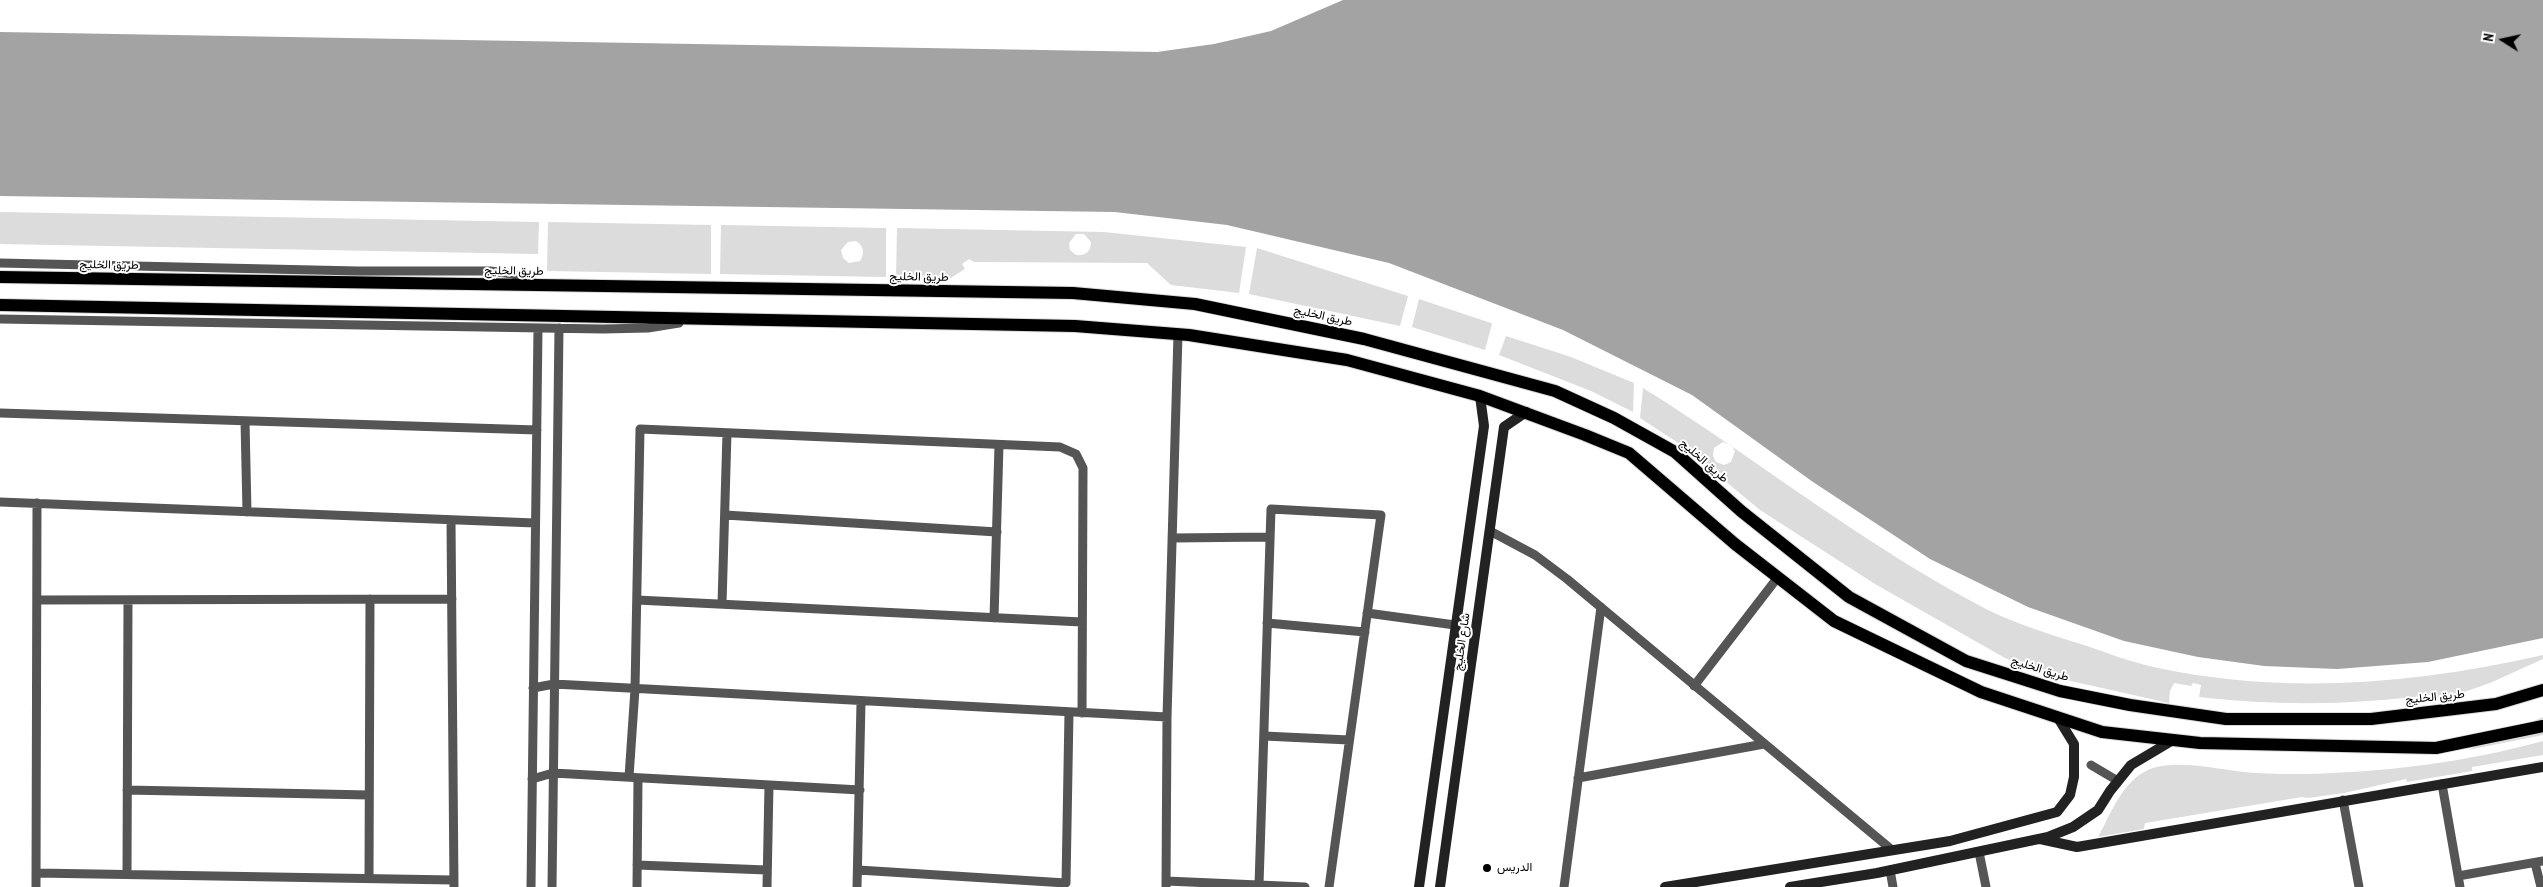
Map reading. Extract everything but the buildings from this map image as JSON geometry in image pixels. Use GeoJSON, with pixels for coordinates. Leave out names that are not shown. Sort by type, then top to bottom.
{"type":"FeatureCollection","features":[{"type":"Feature","properties":{"kind":"main road","name":"طريق الخليج"},"geometry":{"type":"LineString","coordinates":[[0,277],[1074,294],[1205,306],[1364,339],[1555,391],[1614,418],[1676,452],[1741,511],[1849,596],[1966,661],[2060,691],[2130,705],[2226,719],[2313,719],[2371,718],[2496,704],[2543,690]]}},
{"type":"Feature","properties":{"kind":"main road"},"geometry":{"type":"LineString","coordinates":[[0,305],[1075,326],[1178,334],[1347,360],[1480,396],[1629,453],[1735,544],[1834,621],[1886,648],[1981,692],[2102,732],[2173,740],[2325,747],[2436,748],[2543,726]]}},
{"type":"Feature","properties":{"kind":"street"},"geometry":{"type":"LineString","coordinates":[[0,263],[358,271],[490,271],[513,274],[539,286]]}},
{"type":"Feature","properties":{"kind":"street"},"geometry":{"type":"LineString","coordinates":[[0,319],[538,328],[648,328],[698,319]]}},
{"type":"Feature","properties":{"kind":"street"},"geometry":{"type":"LineString","coordinates":[[531,887],[538,328]]}},
{"type":"Feature","properties":{"kind":"street"},"geometry":{"type":"LineString","coordinates":[[552,887],[559,328]]}},
{"type":"Feature","properties":{"kind":"street"},"geometry":{"type":"LineString","coordinates":[[1178,334],[1167,717],[1166,884],[1306,887]]}},
{"type":"Feature","properties":{"kind":"street"},"geometry":{"type":"LineString","coordinates":[[1419,887],[1484,426],[1480,396]]}},
{"type":"Feature","properties":{"kind":"street","name":"شارع الخليج"},"geometry":{"type":"LineString","coordinates":[[1440,887],[1504,427],[1526,412]]}},
{"type":"Feature","properties":{"kind":"street"},"geometry":{"type":"LineString","coordinates":[[0,413],[537,430]]}},
{"type":"Feature","properties":{"kind":"street"},"geometry":{"type":"LineString","coordinates":[[245,421],[247,512]]}},
{"type":"Feature","properties":{"kind":"street"},"geometry":{"type":"LineString","coordinates":[[628,777],[635,689],[640,429],[1060,447],[1076,454],[1083,468],[1082,713]]}},
{"type":"Feature","properties":{"kind":"street"},"geometry":{"type":"LineString","coordinates":[[722,604],[727,432]]}},
{"type":"Feature","properties":{"kind":"street"},"geometry":{"type":"LineString","coordinates":[[994,618],[999,445]]}},
{"type":"Feature","properties":{"kind":"street"},"geometry":{"type":"LineString","coordinates":[[0,502],[535,523]]}},
{"type":"Feature","properties":{"kind":"street"},"geometry":{"type":"LineString","coordinates":[[36,887],[37,503]]}},
{"type":"Feature","properties":{"kind":"street"},"geometry":{"type":"LineString","coordinates":[[1259,885],[1271,510],[1381,515],[1329,887]]}},
{"type":"Feature","properties":{"kind":"street"},"geometry":{"type":"LineString","coordinates":[[725,515],[997,532]]}},
{"type":"Feature","properties":{"kind":"street"},"geometry":{"type":"LineString","coordinates":[[36,873],[369,878],[454,883],[451,520]]}},
{"type":"Feature","properties":{"kind":"street"},"geometry":{"type":"LineString","coordinates":[[1490,531],[1535,555],[1601,607],[1892,850]]}},
{"type":"Feature","properties":{"kind":"street"},"geometry":{"type":"LineString","coordinates":[[1172,538],[1270,537]]}},
{"type":"Feature","properties":{"kind":"street"},"geometry":{"type":"LineString","coordinates":[[1694,686],[1778,577]]}},
{"type":"Feature","properties":{"kind":"street"},"geometry":{"type":"LineString","coordinates":[[369,878],[370,599]]}},
{"type":"Feature","properties":{"kind":"street"},"geometry":{"type":"LineString","coordinates":[[37,600],[452,599]]}},
{"type":"Feature","properties":{"kind":"street"},"geometry":{"type":"LineString","coordinates":[[127,874],[128,600]]}},
{"type":"Feature","properties":{"kind":"street"},"geometry":{"type":"LineString","coordinates":[[637,600],[1082,622]]}},
{"type":"Feature","properties":{"kind":"street"},"geometry":{"type":"LineString","coordinates":[[1564,887],[1601,607]]}},
{"type":"Feature","properties":{"kind":"street"},"geometry":{"type":"LineString","coordinates":[[1367,612],[1456,625]]}},
{"type":"Feature","properties":{"kind":"street"},"geometry":{"type":"LineString","coordinates":[[1267,623],[1364,632]]}},
{"type":"Feature","properties":{"kind":"street"},"geometry":{"type":"LineString","coordinates":[[533,688],[554,684],[1167,717]]}},
{"type":"Feature","properties":{"kind":"street"},"geometry":{"type":"LineString","coordinates":[[857,887],[862,702]]}},
{"type":"Feature","properties":{"kind":"street"},"geometry":{"type":"LineString","coordinates":[[858,870],[1065,885],[1069,712]]}},
{"type":"Feature","properties":{"kind":"street"},"geometry":{"type":"LineString","coordinates":[[1665,887],[1950,841],[2057,812],[2070,795],[2074,776],[2074,744],[2058,718]]}},
{"type":"Feature","properties":{"kind":"street"},"geometry":{"type":"LineString","coordinates":[[1264,736],[1349,740]]}},
{"type":"Feature","properties":{"kind":"street"},"geometry":{"type":"LineString","coordinates":[[1790,887],[1979,852],[2040,839],[2073,827],[2098,810],[2131,765],[2173,740]]}},
{"type":"Feature","properties":{"kind":"street"},"geometry":{"type":"LineString","coordinates":[[1578,778],[1764,744]]}},
{"type":"Feature","properties":{"kind":"street"},"geometry":{"type":"LineString","coordinates":[[2091,765],[2118,781]]}},
{"type":"Feature","properties":{"kind":"street"},"geometry":{"type":"LineString","coordinates":[[2040,839],[2078,846],[2543,767]]}},
{"type":"Feature","properties":{"kind":"street"},"geometry":{"type":"LineString","coordinates":[[532,779],[553,773],[860,790]]}},
{"type":"Feature","properties":{"kind":"street"},"geometry":{"type":"LineString","coordinates":[[637,887],[638,778]]}},
{"type":"Feature","properties":{"kind":"street"},"geometry":{"type":"LineString","coordinates":[[2442,784],[2460,887]]}},
{"type":"Feature","properties":{"kind":"street"},"geometry":{"type":"LineString","coordinates":[[767,887],[769,785]]}},
{"type":"Feature","properties":{"kind":"street"},"geometry":{"type":"LineString","coordinates":[[127,790],[369,796]]}},
{"type":"Feature","properties":{"kind":"street"},"geometry":{"type":"LineString","coordinates":[[2343,800],[2359,887]]}},
{"type":"Feature","properties":{"kind":"street"},"geometry":{"type":"LineString","coordinates":[[1979,852],[1986,887]]}},
{"type":"Feature","properties":{"kind":"street"},"geometry":{"type":"LineString","coordinates":[[2458,876],[2539,862],[2541,887]]}},
{"type":"Feature","properties":{"kind":"street"},"geometry":{"type":"LineString","coordinates":[[637,865],[767,870]]}},
{"type":"Feature","properties":{"kind":"street"},"geometry":{"type":"LineString","coordinates":[[1890,870],[1893,887]]}},
{"type":"Feature","properties":{"kind":"shaded area"},"geometry":{"type":"Polygon","coordinates":[[[1343,0],[2543,0],[2543,638],[2428,662],[2337,669],[2264,666],[2198,657],[2124,641],[2028,607],[1930,559],[1813,482],[1692,395],[1563,330],[1389,263],[1227,225],[1115,212],[0,196],[0,32],[1157,52],[1214,44],[1271,31],[1343,0]]]}},
{"type":"Feature","properties":{"kind":"shaded area"},"geometry":{"type":"Polygon","coordinates":[[[0,212],[539,222],[538,254],[0,244],[0,212]]]}},
{"type":"Feature","properties":{"kind":"shaded area"},"geometry":{"type":"Polygon","coordinates":[[[548,222],[711,225],[711,274],[547,271],[548,222]]]}},
{"type":"Feature","properties":{"kind":"shaded area"},"geometry":{"type":"Polygon","coordinates":[[[721,225],[886,228],[886,277],[720,274],[721,225]],[[856,241],[848,242],[841,250],[843,258],[849,263],[860,261],[862,258],[863,250],[856,241]]]}},
{"type":"Feature","properties":{"kind":"shaded area"},"geometry":{"type":"Polygon","coordinates":[[[897,228],[1104,232],[1246,247],[1239,293],[1171,285],[1147,263],[974,262],[969,259],[962,264],[965,269],[949,279],[896,277],[897,228]],[[1076,234],[1069,243],[1070,250],[1076,255],[1085,254],[1090,248],[1091,242],[1084,234],[1076,234]]]}},
{"type":"Feature","properties":{"kind":"shaded area"},"geometry":{"type":"Polygon","coordinates":[[[1257,248],[1408,296],[1400,326],[1249,294],[1257,248]]]}},
{"type":"Feature","properties":{"kind":"shaded area"},"geometry":{"type":"Polygon","coordinates":[[[1419,299],[1491,323],[1485,350],[1412,327],[1419,299]]]}},
{"type":"Feature","properties":{"kind":"shaded area"},"geometry":{"type":"Polygon","coordinates":[[[1506,336],[1571,357],[1634,383],[1633,412],[1591,391],[1499,355],[1506,336]]]}},
{"type":"Feature","properties":{"kind":"shaded area"},"geometry":{"type":"Polygon","coordinates":[[[1643,388],[1728,444],[1723,442],[1714,448],[1713,456],[1716,462],[1724,465],[1731,462],[1735,451],[1732,447],[1888,552],[1986,609],[2029,627],[2140,664],[2206,676],[2254,681],[2303,683],[2399,679],[2495,665],[2543,655],[2543,659],[2490,683],[2435,702],[2431,695],[2372,701],[2315,703],[2229,700],[2199,697],[2201,685],[2193,683],[2191,686],[2174,683],[2170,691],[2169,703],[2044,675],[2005,658],[1875,584],[1760,510],[1683,446],[1640,418],[1643,388]]]}},
{"type":"Feature","properties":{"kind":"shaded area"},"geometry":{"type":"Polygon","coordinates":[[[2543,717],[2543,735],[2468,750],[2543,717]]]}},
{"type":"Feature","properties":{"kind":"shaded area"},"geometry":{"type":"Polygon","coordinates":[[[2543,741],[2543,755],[2472,767],[2472,771],[2407,782],[2406,779],[2344,793],[2308,798],[2302,797],[2145,823],[2144,829],[2098,837],[2119,798],[2132,781],[2140,774],[2161,766],[2187,765],[2274,774],[2337,773],[2426,765],[2485,755],[2543,741]]]}},
{"type":"Feature","properties":{"kind":"place","name":"الدريس"},"geometry":{"type":"Point","coordinates":[1487,868]}}]}
